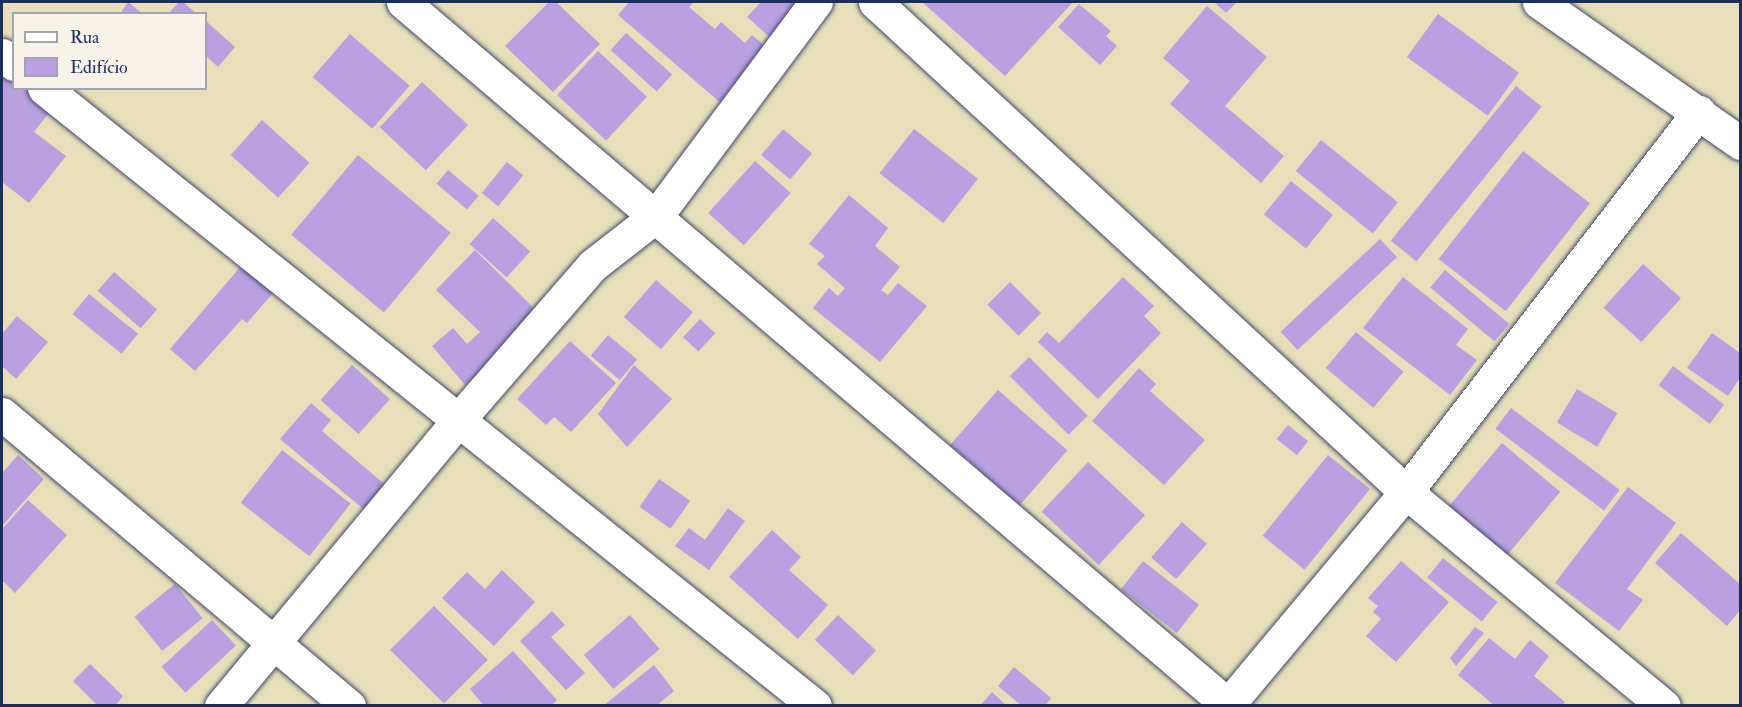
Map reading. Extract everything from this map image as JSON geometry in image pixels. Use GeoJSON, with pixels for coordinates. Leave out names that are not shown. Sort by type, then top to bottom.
{"type":"FeatureCollection","features":[{"type":"Feature","properties":{"kind":"street"},"geometry":{"type":"LineString","coordinates":[[404,2],[1228,705],[1407,492],[1700,112]]}},
{"type":"Feature","properties":{"kind":"street"},"geometry":{"type":"LineString","coordinates":[[221,705],[275,644],[459,419],[593,265],[657,216],[816,2]]}},
{"type":"Feature","properties":{"kind":"street"},"geometry":{"type":"LineString","coordinates":[[875,2],[1407,492],[1664,705]]}},
{"type":"Feature","properties":{"kind":"street"},"geometry":{"type":"LineString","coordinates":[[1539,2],[1700,112],[1740,143]]}},
{"type":"Feature","properties":{"kind":"street"},"geometry":{"type":"LineString","coordinates":[[47,90],[814,705]]}},
{"type":"Feature","properties":{"kind":"street"},"geometry":{"type":"LineString","coordinates":[[2,414],[349,705]]}},
{"type":"Feature","properties":{"kind":"building"},"geometry":{"type":"Polygon","coordinates":[[[128,2],[140,12],[121,12],[128,2]]]}},
{"type":"Feature","properties":{"kind":"building"},"geometry":{"type":"Polygon","coordinates":[[[179,2],[183,2],[195,12],[170,12],[179,2]]]}},
{"type":"Feature","properties":{"kind":"building"},"geometry":{"type":"Polygon","coordinates":[[[549,2],[556,2],[600,44],[553,92],[505,46],[549,2]]]}},
{"type":"Feature","properties":{"kind":"building"},"geometry":{"type":"Polygon","coordinates":[[[629,2],[694,2],[689,7],[715,29],[721,22],[745,43],[752,35],[769,49],[722,104],[618,15],[629,2]]]}},
{"type":"Feature","properties":{"kind":"building"},"geometry":{"type":"Polygon","coordinates":[[[761,2],[807,2],[772,39],[747,17],[761,2]]]}},
{"type":"Feature","properties":{"kind":"building"},"geometry":{"type":"Polygon","coordinates":[[[922,2],[1073,2],[1005,76],[922,2]]]}},
{"type":"Feature","properties":{"kind":"building"},"geometry":{"type":"Polygon","coordinates":[[[1214,2],[1237,2],[1226,13],[1214,2]]]}},
{"type":"Feature","properties":{"kind":"building"},"geometry":{"type":"Polygon","coordinates":[[[1079,4],[1111,31],[1106,36],[1117,46],[1100,65],[1058,27],[1079,4]]]}},
{"type":"Feature","properties":{"kind":"building"},"geometry":{"type":"Polygon","coordinates":[[[1207,6],[1267,57],[1225,106],[1284,156],[1261,183],[1170,104],[1190,81],[1163,58],[1207,6]]]}},
{"type":"Feature","properties":{"kind":"building"},"geometry":{"type":"Polygon","coordinates":[[[1438,14],[1519,73],[1488,116],[1407,57],[1438,14]]]}},
{"type":"Feature","properties":{"kind":"building"},"geometry":{"type":"Polygon","coordinates":[[[207,22],[235,47],[218,67],[207,57],[207,22]]]}},
{"type":"Feature","properties":{"kind":"building"},"geometry":{"type":"Polygon","coordinates":[[[626,33],[672,74],[657,92],[611,50],[626,33]]]}},
{"type":"Feature","properties":{"kind":"building"},"geometry":{"type":"Polygon","coordinates":[[[350,34],[410,86],[372,129],[313,77],[350,34]]]}},
{"type":"Feature","properties":{"kind":"building"},"geometry":{"type":"Polygon","coordinates":[[[598,51],[647,97],[606,141],[557,95],[598,51]]]}},
{"type":"Feature","properties":{"kind":"building"},"geometry":{"type":"Polygon","coordinates":[[[2,64],[12,72],[12,90],[36,90],[55,105],[34,132],[66,156],[29,203],[2,182],[2,64]]]}},
{"type":"Feature","properties":{"kind":"building"},"geometry":{"type":"Polygon","coordinates":[[[422,82],[468,125],[426,170],[380,127],[422,82]]]}},
{"type":"Feature","properties":{"kind":"building"},"geometry":{"type":"Polygon","coordinates":[[[1516,86],[1542,107],[1416,261],[1391,241],[1516,86]]]}},
{"type":"Feature","properties":{"kind":"building"},"geometry":{"type":"Polygon","coordinates":[[[262,120],[310,163],[278,198],[231,155],[262,120]]]}},
{"type":"Feature","properties":{"kind":"building"},"geometry":{"type":"Polygon","coordinates":[[[783,129],[812,153],[790,179],[761,155],[783,129]]]}},
{"type":"Feature","properties":{"kind":"building"},"geometry":{"type":"Polygon","coordinates":[[[914,129],[978,179],[943,223],[880,173],[914,129]]]}},
{"type":"Feature","properties":{"kind":"building"},"geometry":{"type":"Polygon","coordinates":[[[1321,140],[1398,202],[1373,233],[1296,171],[1321,140]]]}},
{"type":"Feature","properties":{"kind":"building"},"geometry":{"type":"Polygon","coordinates":[[[1523,151],[1590,203],[1506,311],[1439,259],[1523,151]]]}},
{"type":"Feature","properties":{"kind":"building"},"geometry":{"type":"Polygon","coordinates":[[[358,155],[451,233],[384,312],[291,235],[358,155]]]}},
{"type":"Feature","properties":{"kind":"building"},"geometry":{"type":"Polygon","coordinates":[[[755,161],[791,193],[744,245],[708,213],[755,161]]]}},
{"type":"Feature","properties":{"kind":"building"},"geometry":{"type":"Polygon","coordinates":[[[507,162],[523,175],[498,206],[482,193],[507,162]]]}},
{"type":"Feature","properties":{"kind":"building"},"geometry":{"type":"Polygon","coordinates":[[[448,170],[479,196],[467,210],[436,184],[448,170]]]}},
{"type":"Feature","properties":{"kind":"building"},"geometry":{"type":"Polygon","coordinates":[[[1291,181],[1333,215],[1306,248],[1264,214],[1291,181]]]}},
{"type":"Feature","properties":{"kind":"building"},"geometry":{"type":"Polygon","coordinates":[[[849,195],[888,228],[875,246],[900,267],[881,290],[888,295],[898,283],[927,306],[880,362],[813,308],[829,288],[838,296],[845,288],[817,264],[825,256],[809,244],[849,195]]]}},
{"type":"Feature","properties":{"kind":"building"},"geometry":{"type":"Polygon","coordinates":[[[493,218],[530,251],[507,277],[470,244],[493,218]]]}},
{"type":"Feature","properties":{"kind":"building"},"geometry":{"type":"Polygon","coordinates":[[[1380,239],[1397,257],[1298,350],[1281,332],[1380,239]]]}},
{"type":"Feature","properties":{"kind":"building"},"geometry":{"type":"Polygon","coordinates":[[[475,250],[542,316],[465,385],[432,346],[453,328],[467,344],[480,332],[436,290],[475,250]]]}},
{"type":"Feature","properties":{"kind":"building"},"geometry":{"type":"Polygon","coordinates":[[[1643,264],[1681,298],[1641,342],[1604,308],[1643,264]]]}},
{"type":"Feature","properties":{"kind":"building"},"geometry":{"type":"Polygon","coordinates":[[[242,265],[273,293],[247,323],[242,319],[195,371],[170,349],[242,265]]]}},
{"type":"Feature","properties":{"kind":"building"},"geometry":{"type":"Polygon","coordinates":[[[1445,270],[1509,324],[1495,342],[1430,288],[1445,270]]]}},
{"type":"Feature","properties":{"kind":"building"},"geometry":{"type":"Polygon","coordinates":[[[114,272],[157,309],[141,328],[98,291],[114,272]]]}},
{"type":"Feature","properties":{"kind":"building"},"geometry":{"type":"Polygon","coordinates":[[[1123,277],[1154,306],[1144,316],[1161,333],[1098,399],[1038,342],[1047,332],[1059,343],[1123,277]]]}},
{"type":"Feature","properties":{"kind":"building"},"geometry":{"type":"Polygon","coordinates":[[[1403,277],[1468,329],[1456,345],[1477,360],[1450,395],[1363,328],[1403,277]]]}},
{"type":"Feature","properties":{"kind":"building"},"geometry":{"type":"Polygon","coordinates":[[[656,280],[693,312],[661,349],[624,317],[656,280]]]}},
{"type":"Feature","properties":{"kind":"building"},"geometry":{"type":"Polygon","coordinates":[[[1010,282],[1041,313],[1018,336],[987,305],[1010,282]]]}},
{"type":"Feature","properties":{"kind":"building"},"geometry":{"type":"Polygon","coordinates":[[[89,294],[138,334],[122,354],[73,314],[89,294]]]}},
{"type":"Feature","properties":{"kind":"building"},"geometry":{"type":"Polygon","coordinates":[[[17,316],[48,342],[16,379],[2,366],[2,334],[17,316]]]}},
{"type":"Feature","properties":{"kind":"building"},"geometry":{"type":"Polygon","coordinates":[[[700,319],[715,333],[698,352],[683,337],[700,319]]]}},
{"type":"Feature","properties":{"kind":"building"},"geometry":{"type":"Polygon","coordinates":[[[1356,332],[1403,372],[1373,408],[1326,368],[1356,332]]]}},
{"type":"Feature","properties":{"kind":"building"},"geometry":{"type":"Polygon","coordinates":[[[1712,333],[1740,353],[1740,378],[1728,396],[1687,368],[1712,333]]]}},
{"type":"Feature","properties":{"kind":"building"},"geometry":{"type":"Polygon","coordinates":[[[608,335],[637,359],[620,380],[591,356],[608,335]]]}},
{"type":"Feature","properties":{"kind":"building"},"geometry":{"type":"Polygon","coordinates":[[[570,341],[616,383],[571,432],[554,417],[546,425],[517,399],[570,341]]]}},
{"type":"Feature","properties":{"kind":"building"},"geometry":{"type":"Polygon","coordinates":[[[1029,357],[1088,416],[1069,435],[1010,376],[1029,357]]]}},
{"type":"Feature","properties":{"kind":"building"},"geometry":{"type":"Polygon","coordinates":[[[352,365],[390,399],[358,434],[321,400],[352,365]]]}},
{"type":"Feature","properties":{"kind":"building"},"geometry":{"type":"Polygon","coordinates":[[[634,365],[672,399],[627,447],[598,414],[634,365]]]}},
{"type":"Feature","properties":{"kind":"building"},"geometry":{"type":"Polygon","coordinates":[[[1673,366],[1724,405],[1710,424],[1659,385],[1673,366]]]}},
{"type":"Feature","properties":{"kind":"building"},"geometry":{"type":"Polygon","coordinates":[[[1139,368],[1156,384],[1150,391],[1205,440],[1164,485],[1092,421],[1139,368]]]}},
{"type":"Feature","properties":{"kind":"building"},"geometry":{"type":"Polygon","coordinates":[[[1577,389],[1617,413],[1597,447],[1557,422],[1577,389]]]}},
{"type":"Feature","properties":{"kind":"building"},"geometry":{"type":"Polygon","coordinates":[[[998,390],[1067,450],[1020,505],[950,445],[998,390]]]}},
{"type":"Feature","properties":{"kind":"building"},"geometry":{"type":"Polygon","coordinates":[[[311,403],[331,420],[322,431],[389,488],[368,513],[280,439],[311,403]]]}},
{"type":"Feature","properties":{"kind":"building"},"geometry":{"type":"Polygon","coordinates":[[[1511,408],[1620,490],[1604,511],[1495,429],[1511,408]]]}},
{"type":"Feature","properties":{"kind":"building"},"geometry":{"type":"Polygon","coordinates":[[[1288,425],[1308,441],[1297,455],[1277,439],[1288,425]]]}},
{"type":"Feature","properties":{"kind":"building"},"geometry":{"type":"Polygon","coordinates":[[[1502,443],[1560,492],[1508,555],[1449,506],[1502,443]]]}},
{"type":"Feature","properties":{"kind":"building"},"geometry":{"type":"Polygon","coordinates":[[[282,450],[351,504],[309,556],[241,503],[282,450]]]}},
{"type":"Feature","properties":{"kind":"building"},"geometry":{"type":"Polygon","coordinates":[[[18,455],[44,479],[2,526],[2,473],[18,455]]]}},
{"type":"Feature","properties":{"kind":"building"},"geometry":{"type":"Polygon","coordinates":[[[1328,455],[1370,489],[1305,570],[1263,536],[1328,455]]]}},
{"type":"Feature","properties":{"kind":"building"},"geometry":{"type":"Polygon","coordinates":[[[1088,462],[1145,515],[1099,565],[1042,512],[1088,462]]]}},
{"type":"Feature","properties":{"kind":"building"},"geometry":{"type":"Polygon","coordinates":[[[659,479],[690,501],[671,529],[639,507],[659,479]]]}},
{"type":"Feature","properties":{"kind":"building"},"geometry":{"type":"Polygon","coordinates":[[[1628,487],[1676,523],[1627,589],[1643,600],[1619,631],[1555,583],[1628,487]]]}},
{"type":"Feature","properties":{"kind":"building"},"geometry":{"type":"Polygon","coordinates":[[[28,500],[67,535],[15,593],[2,580],[2,529],[28,500]]]}},
{"type":"Feature","properties":{"kind":"building"},"geometry":{"type":"Polygon","coordinates":[[[728,508],[745,521],[709,570],[675,546],[689,528],[705,540],[728,508]]]}},
{"type":"Feature","properties":{"kind":"building"},"geometry":{"type":"Polygon","coordinates":[[[1182,522],[1207,544],[1176,579],[1151,557],[1182,522]]]}},
{"type":"Feature","properties":{"kind":"building"},"geometry":{"type":"Polygon","coordinates":[[[772,530],[801,557],[789,570],[828,605],[798,639],[729,577],[772,530]]]}},
{"type":"Feature","properties":{"kind":"building"},"geometry":{"type":"Polygon","coordinates":[[[1681,533],[1740,584],[1740,610],[1727,626],[1655,563],[1681,533]]]}},
{"type":"Feature","properties":{"kind":"building"},"geometry":{"type":"Polygon","coordinates":[[[1443,558],[1497,602],[1482,621],[1427,577],[1443,558]]]}},
{"type":"Feature","properties":{"kind":"building"},"geometry":{"type":"Polygon","coordinates":[[[1143,561],[1199,605],[1177,633],[1121,589],[1143,561]]]}},
{"type":"Feature","properties":{"kind":"building"},"geometry":{"type":"Polygon","coordinates":[[[1401,561],[1449,602],[1396,662],[1366,636],[1381,619],[1373,612],[1378,606],[1368,598],[1401,561]]]}},
{"type":"Feature","properties":{"kind":"building"},"geometry":{"type":"Polygon","coordinates":[[[502,570],[535,602],[494,646],[442,598],[467,572],[485,589],[502,570]]]}},
{"type":"Feature","properties":{"kind":"building"},"geometry":{"type":"Polygon","coordinates":[[[175,584],[203,618],[162,651],[135,617],[175,584]]]}},
{"type":"Feature","properties":{"kind":"building"},"geometry":{"type":"Polygon","coordinates":[[[434,606],[488,660],[444,704],[390,650],[434,606]]]}},
{"type":"Feature","properties":{"kind":"building"},"geometry":{"type":"Polygon","coordinates":[[[552,611],[565,625],[551,637],[585,673],[566,690],[520,641],[552,611]]]}},
{"type":"Feature","properties":{"kind":"building"},"geometry":{"type":"Polygon","coordinates":[[[630,615],[660,649],[613,689],[584,655],[630,615]]]}},
{"type":"Feature","properties":{"kind":"building"},"geometry":{"type":"Polygon","coordinates":[[[838,615],[876,650],[853,675],[815,640],[838,615]]]}},
{"type":"Feature","properties":{"kind":"building"},"geometry":{"type":"Polygon","coordinates":[[[212,620],[236,646],[185,693],[162,667],[212,620]]]}},
{"type":"Feature","properties":{"kind":"building"},"geometry":{"type":"Polygon","coordinates":[[[1475,627],[1484,633],[1456,666],[1450,658],[1475,627]]]}},
{"type":"Feature","properties":{"kind":"building"},"geometry":{"type":"Polygon","coordinates":[[[1489,638],[1515,659],[1530,640],[1549,656],[1534,676],[1565,702],[1562,706],[1495,706],[1458,675],[1489,638]]]}},
{"type":"Feature","properties":{"kind":"building"},"geometry":{"type":"Polygon","coordinates":[[[513,651],[557,700],[551,706],[484,706],[470,689],[513,651]]]}},
{"type":"Feature","properties":{"kind":"building"},"geometry":{"type":"Polygon","coordinates":[[[90,664],[123,696],[115,706],[98,706],[73,681],[90,664]]]}},
{"type":"Feature","properties":{"kind":"building"},"geometry":{"type":"Polygon","coordinates":[[[654,665],[674,691],[656,706],[603,706],[654,665]]]}},
{"type":"Feature","properties":{"kind":"building"},"geometry":{"type":"Polygon","coordinates":[[[1014,667],[1051,698],[1045,706],[1022,706],[998,686],[1014,667]]]}},
{"type":"Feature","properties":{"kind":"building"},"geometry":{"type":"Polygon","coordinates":[[[992,692],[1007,706],[980,706],[992,692]]]}}]}
